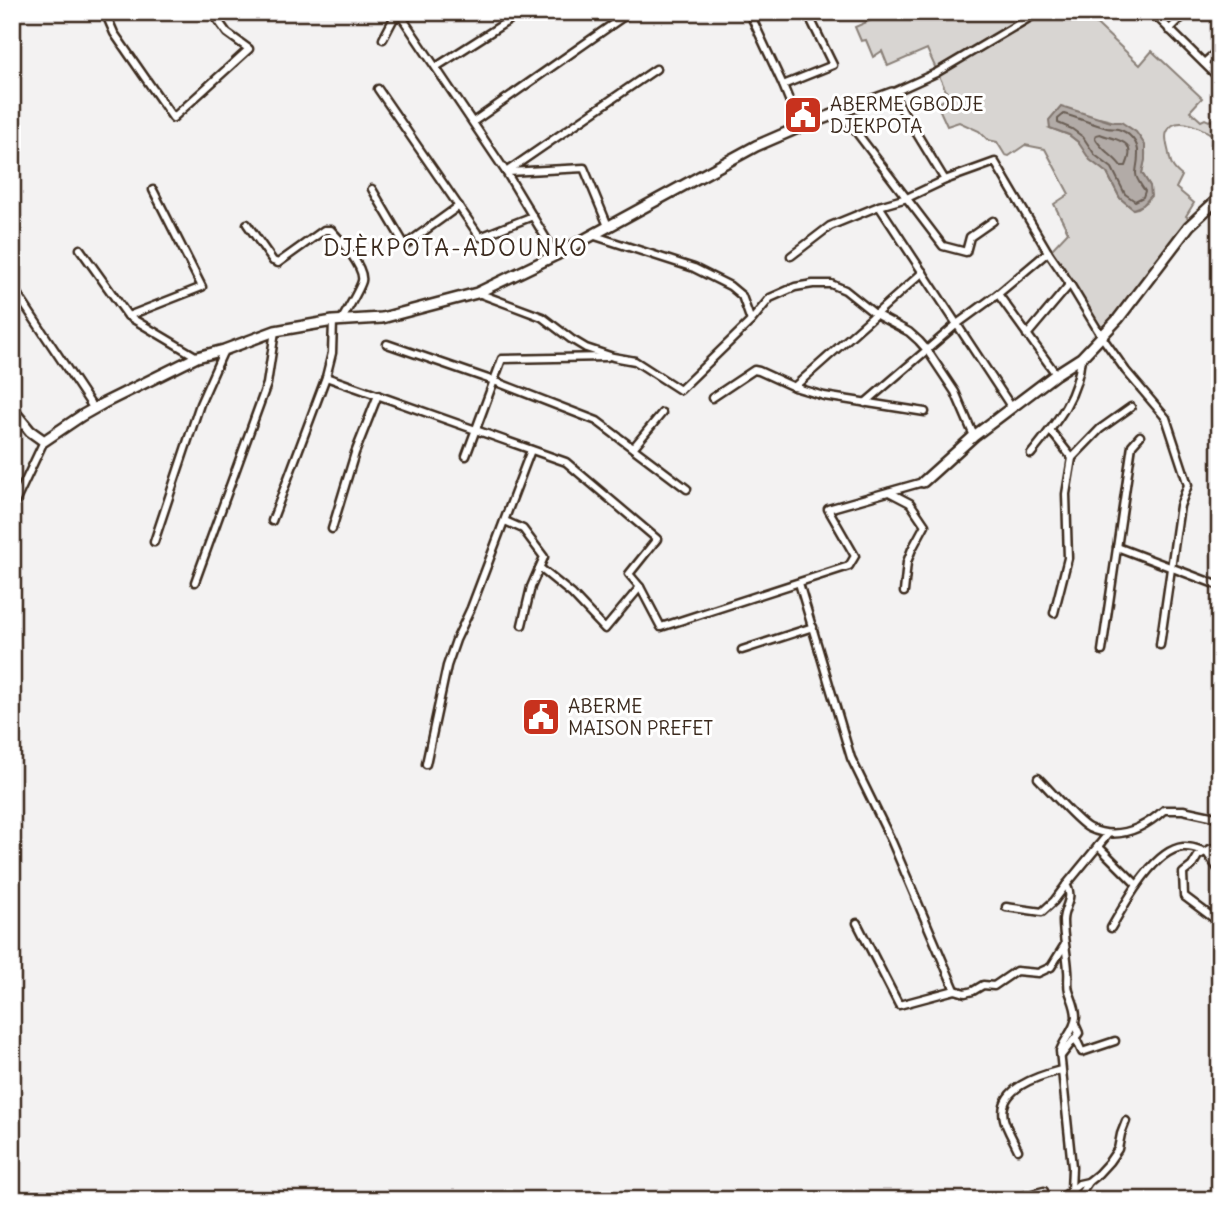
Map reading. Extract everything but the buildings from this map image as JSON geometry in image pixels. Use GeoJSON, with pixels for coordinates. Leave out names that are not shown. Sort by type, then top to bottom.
{"type":"FeatureCollection","features":[{"type":"Feature","properties":{"kind":"street"},"geometry":{"type":"LineString","coordinates":[[105,12],[114,33],[173,118],[249,49],[227,33],[212,12]]}},
{"type":"Feature","properties":{"kind":"street"},"geometry":{"type":"LineString","coordinates":[[436,67],[522,12]]}},
{"type":"Feature","properties":{"kind":"street"},"geometry":{"type":"LineString","coordinates":[[472,122],[630,12]]}},
{"type":"Feature","properties":{"kind":"street"},"geometry":{"type":"LineString","coordinates":[[749,12],[800,127]]}},
{"type":"Feature","properties":{"kind":"street"},"geometry":{"type":"LineString","coordinates":[[783,85],[833,65],[807,12]]}},
{"type":"Feature","properties":{"kind":"street"},"geometry":{"type":"LineString","coordinates":[[12,509],[44,441],[94,409],[197,357],[275,331],[337,321],[382,318],[477,292],[556,255],[727,161],[800,127],[892,93],[936,73],[1039,12]]}},
{"type":"Feature","properties":{"kind":"street"},"geometry":{"type":"LineString","coordinates":[[1152,12],[1220,79]]}},
{"type":"Feature","properties":{"kind":"street"},"geometry":{"type":"LineString","coordinates":[[1169,30],[1187,12]]}},
{"type":"Feature","properties":{"kind":"street"},"geometry":{"type":"LineString","coordinates":[[412,13],[403,19],[506,172],[556,255]]}},
{"type":"Feature","properties":{"kind":"street"},"geometry":{"type":"LineString","coordinates":[[383,39],[394,18],[412,13]]}},
{"type":"Feature","properties":{"kind":"street"},"geometry":{"type":"LineString","coordinates":[[1204,63],[1220,49]]}},
{"type":"Feature","properties":{"kind":"street"},"geometry":{"type":"LineString","coordinates":[[506,172],[656,69]]}},
{"type":"Feature","properties":{"kind":"street"},"geometry":{"type":"LineString","coordinates":[[378,89],[480,237],[533,216]]}},
{"type":"Feature","properties":{"kind":"street"},"geometry":{"type":"LineString","coordinates":[[892,93],[945,180]]}},
{"type":"Feature","properties":{"kind":"street"},"geometry":{"type":"LineString","coordinates":[[841,112],[943,246],[966,252],[970,237],[993,221]]}},
{"type":"Feature","properties":{"kind":"street"},"geometry":{"type":"LineString","coordinates":[[791,256],[830,226],[995,162],[1048,253],[1102,337],[1126,371],[1166,418],[1188,485],[1180,506],[1160,645]]}},
{"type":"Feature","properties":{"kind":"street"},"geometry":{"type":"LineString","coordinates":[[506,172],[584,168],[608,226]]}},
{"type":"Feature","properties":{"kind":"street"},"geometry":{"type":"LineString","coordinates":[[372,189],[405,244],[459,206]]}},
{"type":"Feature","properties":{"kind":"street"},"geometry":{"type":"LineString","coordinates":[[128,316],[202,287],[153,190]]}},
{"type":"Feature","properties":{"kind":"street"},"geometry":{"type":"LineString","coordinates":[[326,377],[566,462],[657,539],[629,574],[640,587],[661,628],[849,566],[855,556],[828,509],[923,482],[974,436],[1081,358],[1102,337],[1189,226],[1220,197]]}},
{"type":"Feature","properties":{"kind":"street"},"geometry":{"type":"LineString","coordinates":[[879,206],[1012,408]]}},
{"type":"Feature","properties":{"kind":"street"},"geometry":{"type":"LineString","coordinates":[[247,224],[273,261],[278,263],[324,230],[331,230],[361,271],[362,281],[337,321],[326,377],[272,521]]}},
{"type":"Feature","properties":{"kind":"street"},"geometry":{"type":"LineString","coordinates":[[592,235],[694,268],[730,286],[742,296],[751,321]]}},
{"type":"Feature","properties":{"kind":"street"},"geometry":{"type":"LineString","coordinates":[[80,249],[128,316],[197,357]]}},
{"type":"Feature","properties":{"kind":"street"},"geometry":{"type":"LineString","coordinates":[[865,403],[957,324],[1048,253]]}},
{"type":"Feature","properties":{"kind":"street"},"geometry":{"type":"LineString","coordinates":[[794,387],[923,272]]}},
{"type":"Feature","properties":{"kind":"street"},"geometry":{"type":"LineString","coordinates":[[477,292],[542,317],[586,348],[635,361],[680,390],[751,321],[770,298],[795,287],[831,284],[845,290],[875,314],[909,332],[927,349],[955,392],[974,436]]}},
{"type":"Feature","properties":{"kind":"street"},"geometry":{"type":"LineString","coordinates":[[1027,335],[1070,284]]}},
{"type":"Feature","properties":{"kind":"street"},"geometry":{"type":"LineString","coordinates":[[12,286],[94,409]]}},
{"type":"Feature","properties":{"kind":"street"},"geometry":{"type":"LineString","coordinates":[[998,294],[1056,374]]}},
{"type":"Feature","properties":{"kind":"street"},"geometry":{"type":"LineString","coordinates":[[195,582],[267,384],[275,331]]}},
{"type":"Feature","properties":{"kind":"street"},"geometry":{"type":"LineString","coordinates":[[387,344],[597,421],[687,489]]}},
{"type":"Feature","properties":{"kind":"street"},"geometry":{"type":"LineString","coordinates":[[154,542],[200,404],[224,349]]}},
{"type":"Feature","properties":{"kind":"street"},"geometry":{"type":"LineString","coordinates":[[466,456],[502,359],[613,357]]}},
{"type":"Feature","properties":{"kind":"street"},"geometry":{"type":"LineString","coordinates":[[1031,454],[1068,407],[1080,374],[1081,358]]}},
{"type":"Feature","properties":{"kind":"street"},"geometry":{"type":"LineString","coordinates":[[712,398],[754,370],[824,396],[925,412]]}},
{"type":"Feature","properties":{"kind":"street"},"geometry":{"type":"LineString","coordinates":[[332,529],[355,453],[378,396]]}},
{"type":"Feature","properties":{"kind":"street"},"geometry":{"type":"LineString","coordinates":[[1054,613],[1068,558],[1066,494],[1072,458],[1100,429],[1131,407]]}},
{"type":"Feature","properties":{"kind":"street"},"geometry":{"type":"LineString","coordinates":[[12,409],[30,431],[44,441]]}},
{"type":"Feature","properties":{"kind":"street"},"geometry":{"type":"LineString","coordinates":[[633,448],[662,413]]}},
{"type":"Feature","properties":{"kind":"street"},"geometry":{"type":"LineString","coordinates":[[1050,430],[1072,458]]}},
{"type":"Feature","properties":{"kind":"street"},"geometry":{"type":"LineString","coordinates":[[1102,651],[1132,445],[1140,436]]}},
{"type":"Feature","properties":{"kind":"street"},"geometry":{"type":"LineString","coordinates":[[426,764],[456,640],[471,608],[531,450]]}},
{"type":"Feature","properties":{"kind":"street"},"geometry":{"type":"LineString","coordinates":[[889,492],[910,503],[925,525],[906,562],[904,592]]}},
{"type":"Feature","properties":{"kind":"street"},"geometry":{"type":"LineString","coordinates":[[505,521],[523,529],[544,557],[531,587],[522,625]]}},
{"type":"Feature","properties":{"kind":"street"},"geometry":{"type":"LineString","coordinates":[[1117,547],[1220,586]]}},
{"type":"Feature","properties":{"kind":"street"},"geometry":{"type":"LineString","coordinates":[[540,568],[572,594],[605,629],[640,587]]}},
{"type":"Feature","properties":{"kind":"street"},"geometry":{"type":"LineString","coordinates":[[799,583],[851,758],[891,842],[955,990]]}},
{"type":"Feature","properties":{"kind":"street"},"geometry":{"type":"LineString","coordinates":[[742,650],[813,627]]}},
{"type":"Feature","properties":{"kind":"street"},"geometry":{"type":"LineString","coordinates":[[1038,778],[1087,828],[1108,834],[1133,831],[1153,820],[1164,810],[1183,810],[1220,818]]}},
{"type":"Feature","properties":{"kind":"street"},"geometry":{"type":"LineString","coordinates":[[1006,907],[1042,912],[1108,834]]}},
{"type":"Feature","properties":{"kind":"street"},"geometry":{"type":"LineString","coordinates":[[1098,846],[1137,885]]}},
{"type":"Feature","properties":{"kind":"street"},"geometry":{"type":"LineString","coordinates":[[1111,928],[1137,885],[1164,855],[1183,847],[1206,852],[1220,860]]}},
{"type":"Feature","properties":{"kind":"street"},"geometry":{"type":"LineString","coordinates":[[1220,847],[1198,856],[1192,866],[1183,873],[1184,896],[1220,923]]}},
{"type":"Feature","properties":{"kind":"street"},"geometry":{"type":"LineString","coordinates":[[1206,852],[1220,872]]}},
{"type":"Feature","properties":{"kind":"street"},"geometry":{"type":"LineString","coordinates":[[1066,886],[1070,898],[1063,911],[1069,971],[1068,989],[1076,1014],[1075,1024],[1063,1043],[1060,1057],[1072,1167],[1070,1191]]}},
{"type":"Feature","properties":{"kind":"street"},"geometry":{"type":"LineString","coordinates":[[857,922],[899,1005],[955,990],[965,993],[984,985],[993,986],[1016,971],[1038,973],[1051,967],[1065,944]]}},
{"type":"Feature","properties":{"kind":"street"},"geometry":{"type":"LineString","coordinates":[[1060,1057],[1079,1033],[1075,1024]]}},
{"type":"Feature","properties":{"kind":"street"},"geometry":{"type":"LineString","coordinates":[[1076,1039],[1082,1052],[1115,1041]]}},
{"type":"Feature","properties":{"kind":"street"},"geometry":{"type":"LineString","coordinates":[[1018,1150],[1004,1121],[1003,1104],[1011,1093],[1026,1082],[1061,1070]]}},
{"type":"Feature","properties":{"kind":"street"},"geometry":{"type":"LineString","coordinates":[[1080,1198],[1088,1182],[1118,1149],[1126,1121]]}},
{"type":"Feature","properties":{"kind":"street"},"geometry":{"type":"LineString","coordinates":[[1058,1200],[1079,1184],[1088,1182]]}},
{"type":"Feature","properties":{"kind":"street"},"geometry":{"type":"LineString","coordinates":[[1025,1200],[1024,1196],[1044,1191]]}},
{"type":"Feature","properties":{"kind":"shaded area"},"geometry":{"type":"Polygon","coordinates":[[[890,12],[1033,12],[936,69],[927,49],[888,66],[882,51],[873,57],[866,40],[861,41],[855,27],[890,12]]]}},
{"type":"Feature","properties":{"kind":"shaded area"},"geometry":{"type":"Polygon","coordinates":[[[1047,12],[1084,12],[1140,65],[1152,51],[1202,98],[1190,111],[1201,121],[1211,120],[1220,127],[1220,140],[1201,128],[1185,123],[1171,126],[1166,137],[1174,169],[1182,176],[1176,188],[1194,203],[1186,216],[1191,220],[1109,323],[1101,327],[1051,250],[1068,232],[1054,204],[1069,194],[1045,149],[1025,145],[1009,156],[1005,155],[997,142],[988,140],[979,131],[959,122],[947,126],[937,104],[949,97],[939,76],[1047,12]],[[1099,118],[1050,128],[1069,135],[1078,142],[1107,173],[1120,198],[1133,209],[1138,208],[1148,201],[1150,186],[1142,173],[1145,154],[1143,143],[1128,127],[1099,118]]]}},
{"type":"Feature","properties":{"kind":"water"},"geometry":{"type":"Polygon","coordinates":[[[1061,106],[1111,122],[1121,122],[1136,132],[1145,145],[1142,173],[1150,186],[1151,196],[1143,205],[1133,209],[1120,198],[1107,173],[1090,160],[1078,142],[1069,135],[1050,128],[1049,120],[1061,106]]]}},
{"type":"Feature","properties":{"kind":"place","name":"ABERME GBODJE DJEKPOTA"},"geometry":{"type":"Point","coordinates":[803,115]}},
{"type":"Feature","properties":{"kind":"place","name":"ABERME MAISON PREFET"},"geometry":{"type":"Point","coordinates":[541,717]}},
{"type":"Feature","properties":{"kind":"district","name":"DJÈKPOTA-ADOUNKO"},"geometry":{"type":"Point","coordinates":[456,248]}}]}
